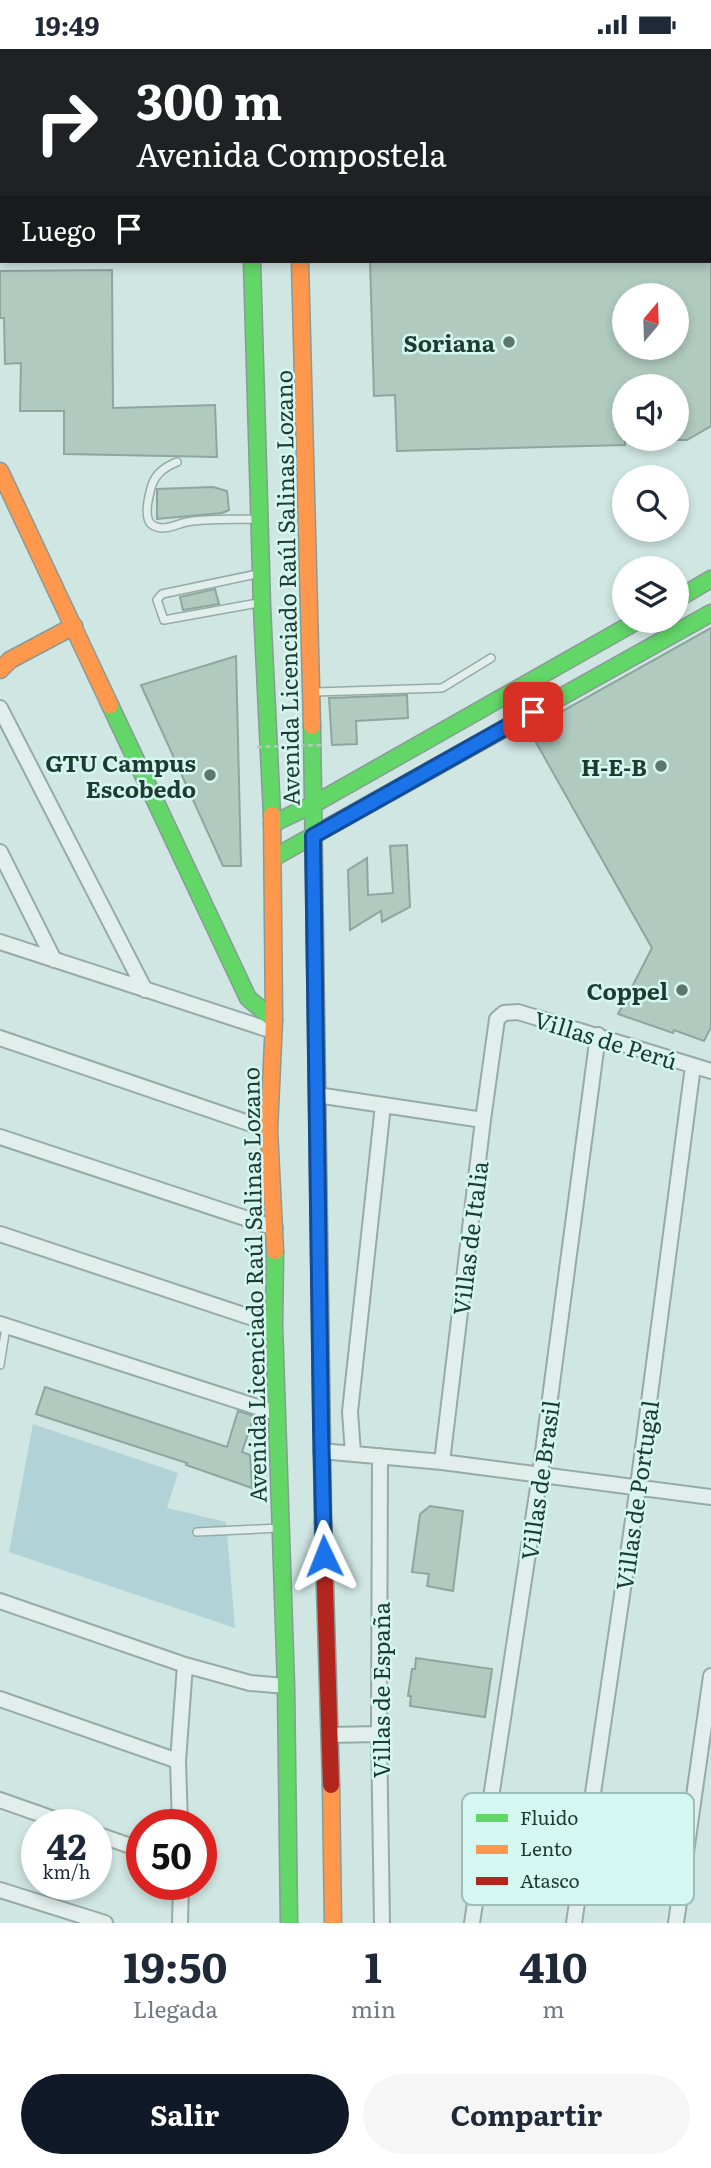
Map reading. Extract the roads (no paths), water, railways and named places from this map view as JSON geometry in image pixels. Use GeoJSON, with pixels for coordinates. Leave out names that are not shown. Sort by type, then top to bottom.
{"type":"FeatureCollection","features":[{"type":"Feature","properties":{"kind":"main road","name":"Avenida Licenciado Raúl Salinas Lozano"},"geometry":{"type":"LineString","coordinates":[[300,263],[312,692],[321,1451],[333,1923]]}},
{"type":"Feature","properties":{"kind":"main road","name":"Avenida Licenciado Raúl Salinas Lozano"},"geometry":{"type":"LineString","coordinates":[[252,265],[273,858],[273,1025],[269,1130],[275,1228],[274,1325],[286,1686],[289,1923]]}},
{"type":"Feature","properties":{"kind":"main road"},"geometry":{"type":"LineString","coordinates":[[0,471],[248,999],[273,1025]]}},
{"type":"Feature","properties":{"kind":"main road"},"geometry":{"type":"LineString","coordinates":[[689,592],[711,579]]}},
{"type":"Feature","properties":{"kind":"main road"},"geometry":{"type":"LineString","coordinates":[[273,858],[417,772],[709,614],[693,590]]}},
{"type":"Feature","properties":{"kind":"main road"},"geometry":{"type":"LineString","coordinates":[[0,670],[10,660],[74,626]]}},
{"type":"Feature","properties":{"kind":"main road"},"geometry":{"type":"LineString","coordinates":[[272,824],[417,751],[540,675],[615,633]]}},
{"type":"Feature","properties":{"kind":"main road"},"geometry":{"type":"LineString","coordinates":[[540,675],[555,699]]}},
{"type":"Feature","properties":{"kind":"street"},"geometry":{"type":"LineString","coordinates":[[0,708],[145,990]]}},
{"type":"Feature","properties":{"kind":"street"},"geometry":{"type":"LineString","coordinates":[[0,852],[54,960]]}},
{"type":"Feature","properties":{"kind":"street"},"geometry":{"type":"LineString","coordinates":[[0,942],[145,990],[273,1025]]}},
{"type":"Feature","properties":{"kind":"street","name":"Villas de Perú"},"geometry":{"type":"LineString","coordinates":[[500,1015],[518,1012],[711,1071]]}},
{"type":"Feature","properties":{"kind":"street","name":"Villas de Italia"},"geometry":{"type":"LineString","coordinates":[[442,1462],[482,1120],[496,1024],[500,1015]]}},
{"type":"Feature","properties":{"kind":"street","name":"Villas de Brasil"},"geometry":{"type":"LineString","coordinates":[[492,1793],[540,1474],[598,1035]]}},
{"type":"Feature","properties":{"kind":"street"},"geometry":{"type":"LineString","coordinates":[[0,1038],[269,1130]]}},
{"type":"Feature","properties":{"kind":"street","name":"Villas de Portugal"},"geometry":{"type":"LineString","coordinates":[[593,1793],[638,1486],[693,1066]]}},
{"type":"Feature","properties":{"kind":"street"},"geometry":{"type":"LineString","coordinates":[[317,1095],[482,1120]]}},
{"type":"Feature","properties":{"kind":"street"},"geometry":{"type":"LineString","coordinates":[[354,1453],[351,1412],[383,1105]]}},
{"type":"Feature","properties":{"kind":"street"},"geometry":{"type":"LineString","coordinates":[[0,1137],[275,1228]]}},
{"type":"Feature","properties":{"kind":"street"},"geometry":{"type":"LineString","coordinates":[[0,1234],[274,1325]]}},
{"type":"Feature","properties":{"kind":"street"},"geometry":{"type":"LineString","coordinates":[[3,1325],[276,1413]]}},
{"type":"Feature","properties":{"kind":"street"},"geometry":{"type":"LineString","coordinates":[[321,1451],[442,1462],[711,1497]]}},
{"type":"Feature","properties":{"kind":"street","name":"Villas de España"},"geometry":{"type":"LineString","coordinates":[[380,1456],[379,1734],[382,1923]]}},
{"type":"Feature","properties":{"kind":"street"},"geometry":{"type":"LineString","coordinates":[[0,1601],[185,1665],[250,1683],[286,1686]]}},
{"type":"Feature","properties":{"kind":"street"},"geometry":{"type":"LineString","coordinates":[[180,1809],[178,1761],[185,1665]]}},
{"type":"Feature","properties":{"kind":"street"},"geometry":{"type":"LineString","coordinates":[[694,1796],[711,1676]]}},
{"type":"Feature","properties":{"kind":"street"},"geometry":{"type":"LineString","coordinates":[[0,1699],[178,1761]]}},
{"type":"Feature","properties":{"kind":"street"},"geometry":{"type":"LineString","coordinates":[[330,1735],[379,1734]]}},
{"type":"Feature","properties":{"kind":"street"},"geometry":{"type":"LineString","coordinates":[[0,1800],[26,1809]]}},
{"type":"Feature","properties":{"kind":"street"},"geometry":{"type":"LineString","coordinates":[[0,1889],[105,1923]]}},
{"type":"Feature","properties":{"kind":"street"},"geometry":{"type":"LineString","coordinates":[[180,1923],[181,1900]]}},
{"type":"Feature","properties":{"kind":"street","name":"Villas de Brasil"},"geometry":{"type":"LineString","coordinates":[[472,1923],[475,1905]]}},
{"type":"Feature","properties":{"kind":"street","name":"Villas de Portugal"},"geometry":{"type":"LineString","coordinates":[[574,1923],[577,1905]]}},
{"type":"Feature","properties":{"kind":"street"},"geometry":{"type":"LineString","coordinates":[[676,1923],[679,1905]]}},
{"type":"Feature","properties":{"kind":"lane"},"geometry":{"type":"LineString","coordinates":[[177,462],[167,466],[154,478],[150,488],[147,513],[149,522],[153,525],[165,528],[192,521],[260,519]]}},
{"type":"Feature","properties":{"kind":"lane"},"geometry":{"type":"LineString","coordinates":[[262,573],[162,594],[158,600],[164,620],[262,602]]}},
{"type":"Feature","properties":{"kind":"lane"},"geometry":{"type":"LineString","coordinates":[[312,692],[442,688],[491,658]]}},
{"type":"Feature","properties":{"kind":"lane"},"geometry":{"type":"LineString","coordinates":[[0,1365],[3,1325]]}},
{"type":"Feature","properties":{"kind":"lane"},"geometry":{"type":"LineString","coordinates":[[197,1532],[279,1528]]}},
{"type":"Feature","properties":{"kind":"place","name":"Soriana"},"geometry":{"type":"Point","coordinates":[509,342]}},
{"type":"Feature","properties":{"kind":"place","name":"H-E-B"},"geometry":{"type":"Point","coordinates":[661,766]}},
{"type":"Feature","properties":{"kind":"place","name":"GTU Campus Escobedo"},"geometry":{"type":"Point","coordinates":[210,775]}},
{"type":"Feature","properties":{"kind":"place","name":"Coppel"},"geometry":{"type":"Point","coordinates":[682,990]}}]}
